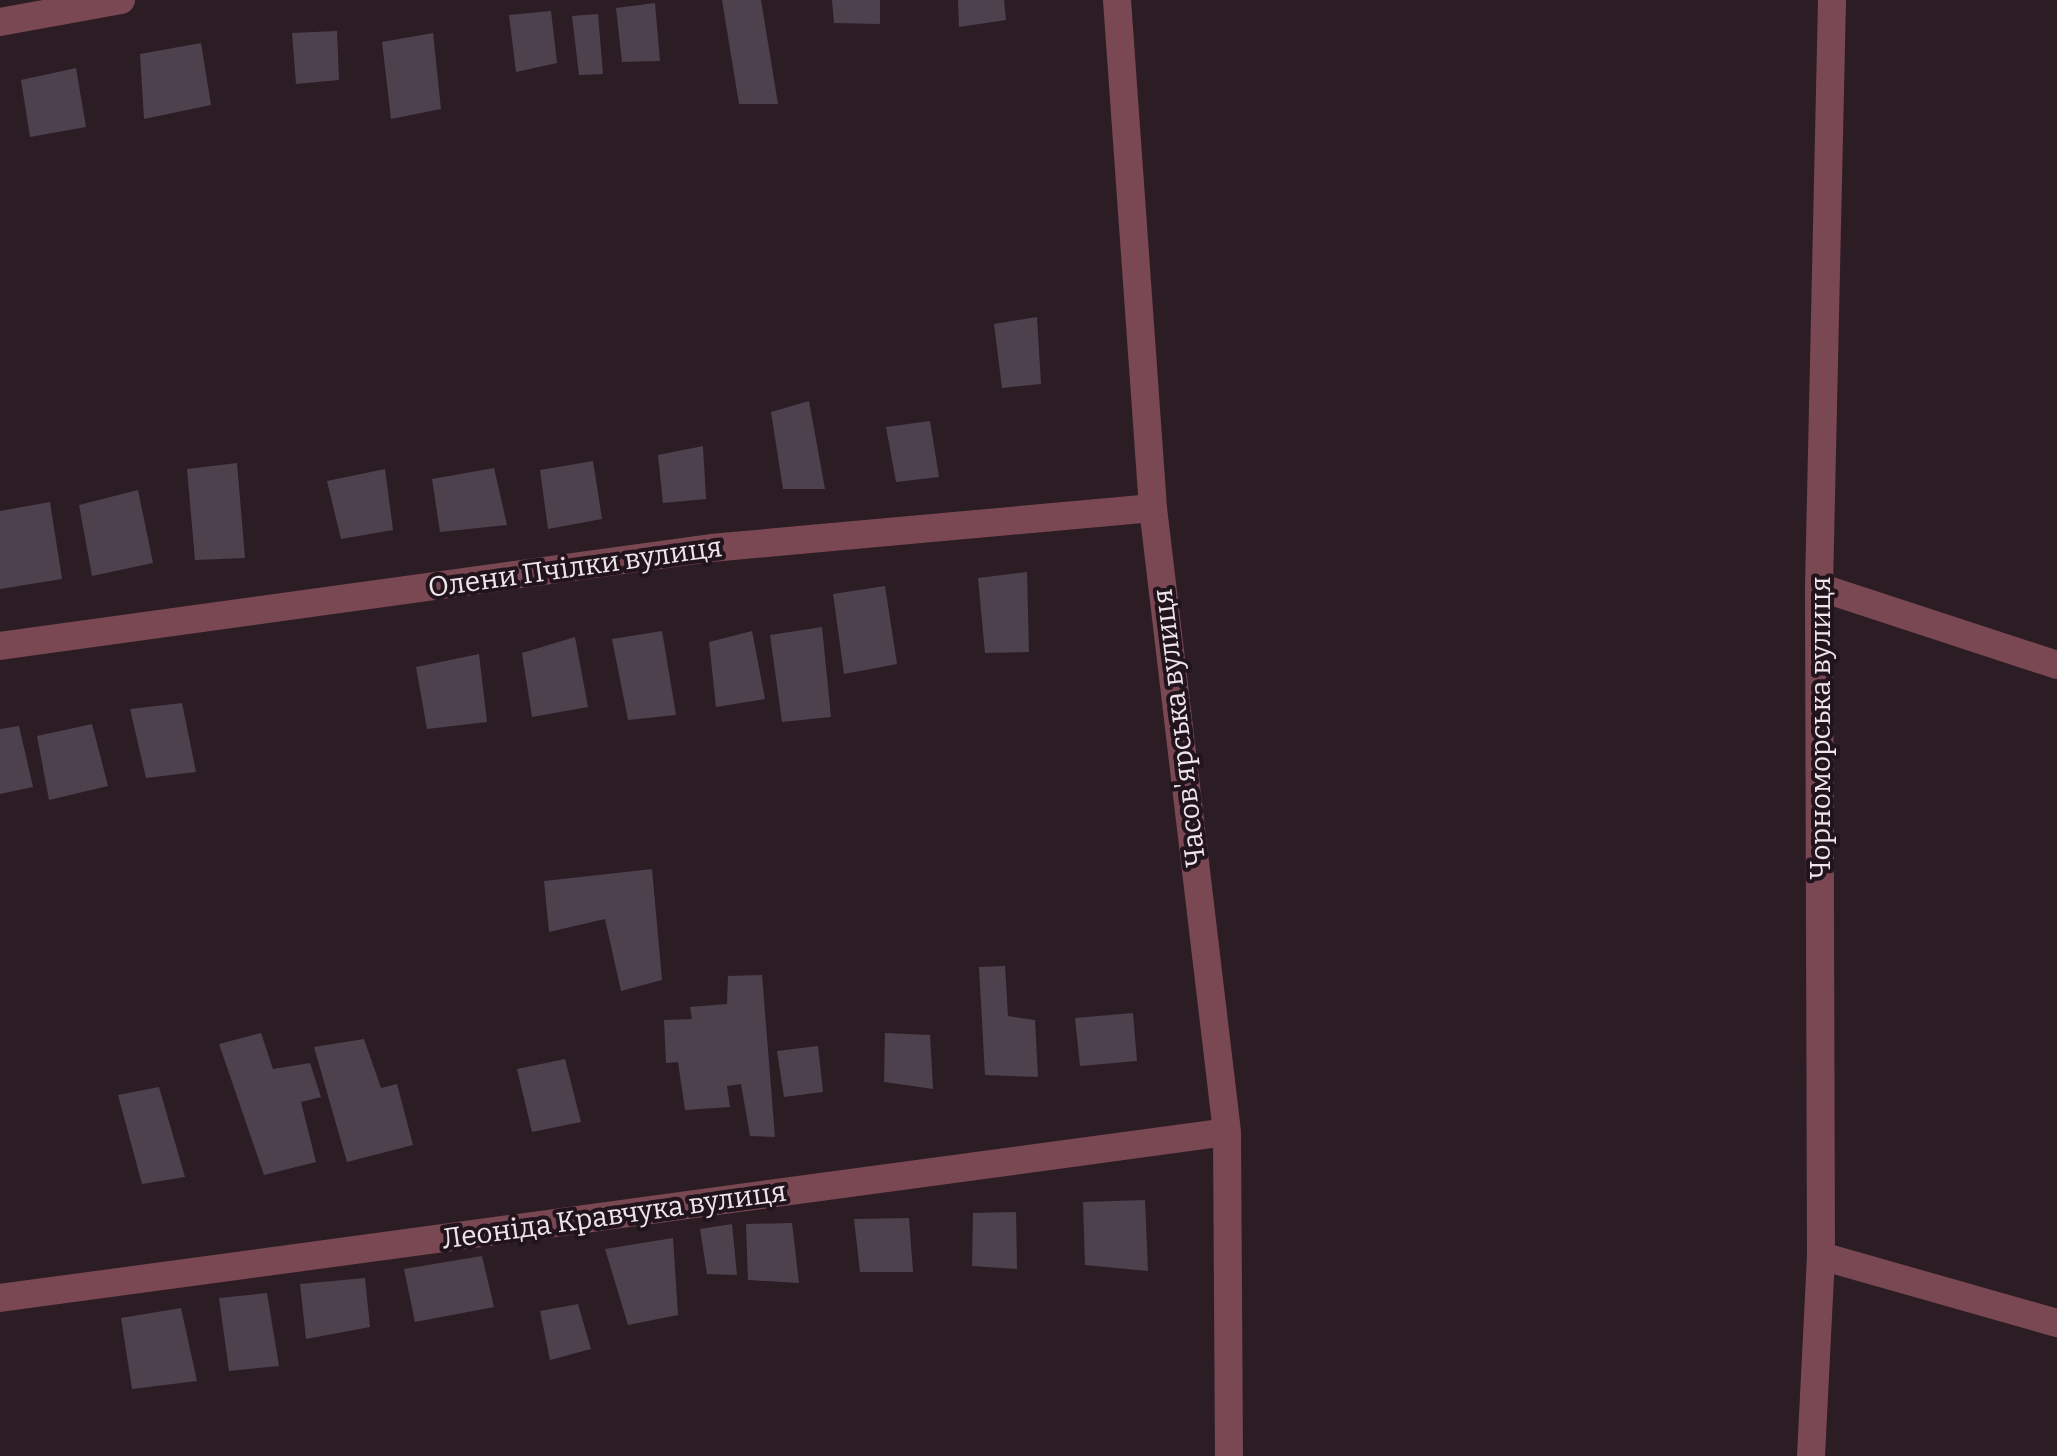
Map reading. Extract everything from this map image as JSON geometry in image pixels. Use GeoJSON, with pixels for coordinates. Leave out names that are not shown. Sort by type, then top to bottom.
{"type":"FeatureCollection","features":[{"type":"Feature","properties":{"kind":"street"},"geometry":{"type":"LineString","coordinates":[[0,22],[120,0]]}},
{"type":"Feature","properties":{"kind":"street","name":"Часов'ярська вулиця"},"geometry":{"type":"LineString","coordinates":[[1117,0],[1153,508],[1227,1132],[1229,1456]]}},
{"type":"Feature","properties":{"kind":"street","name":"Чорноморська вулиця"},"geometry":{"type":"LineString","coordinates":[[1811,1456],[1821,1256],[1819,587],[1832,0]]}},
{"type":"Feature","properties":{"kind":"street","name":"Олени Пчілки вулиця"},"geometry":{"type":"LineString","coordinates":[[0,646],[712,548],[1153,508]]}},
{"type":"Feature","properties":{"kind":"street"},"geometry":{"type":"LineString","coordinates":[[1819,587],[2057,666]]}},
{"type":"Feature","properties":{"kind":"street","name":"Леоніда Кравчука вулиця"},"geometry":{"type":"LineString","coordinates":[[0,1298],[1227,1132]]}},
{"type":"Feature","properties":{"kind":"street"},"geometry":{"type":"LineString","coordinates":[[1821,1256],[2057,1323]]}},
{"type":"Feature","properties":{"kind":"building"},"geometry":{"type":"Polygon","coordinates":[[[722,0],[761,0],[778,104],[739,104],[722,0]]]}},
{"type":"Feature","properties":{"kind":"building"},"geometry":{"type":"Polygon","coordinates":[[[832,0],[880,0],[880,24],[834,23],[832,0]]]}},
{"type":"Feature","properties":{"kind":"building"},"geometry":{"type":"Polygon","coordinates":[[[958,0],[1004,0],[1006,20],[959,27],[958,0]]]}},
{"type":"Feature","properties":{"kind":"building"},"geometry":{"type":"Polygon","coordinates":[[[655,3],[660,61],[622,62],[616,8],[655,3]]]}},
{"type":"Feature","properties":{"kind":"building"},"geometry":{"type":"Polygon","coordinates":[[[551,11],[557,63],[516,72],[509,15],[551,11]]]}},
{"type":"Feature","properties":{"kind":"building"},"geometry":{"type":"Polygon","coordinates":[[[598,14],[603,74],[579,75],[572,16],[598,14]]]}},
{"type":"Feature","properties":{"kind":"building"},"geometry":{"type":"Polygon","coordinates":[[[337,31],[339,80],[296,84],[292,33],[337,31]]]}},
{"type":"Feature","properties":{"kind":"building"},"geometry":{"type":"Polygon","coordinates":[[[433,33],[441,109],[391,119],[382,42],[433,33]]]}},
{"type":"Feature","properties":{"kind":"building"},"geometry":{"type":"Polygon","coordinates":[[[201,43],[211,105],[144,119],[140,54],[201,43]]]}},
{"type":"Feature","properties":{"kind":"building"},"geometry":{"type":"Polygon","coordinates":[[[76,68],[86,127],[30,137],[21,80],[76,68]]]}},
{"type":"Feature","properties":{"kind":"building"},"geometry":{"type":"Polygon","coordinates":[[[1037,317],[1041,384],[1002,388],[994,324],[1037,317]]]}},
{"type":"Feature","properties":{"kind":"building"},"geometry":{"type":"Polygon","coordinates":[[[809,401],[825,489],[783,489],[771,412],[809,401]]]}},
{"type":"Feature","properties":{"kind":"building"},"geometry":{"type":"Polygon","coordinates":[[[930,421],[939,477],[896,482],[886,427],[930,421]]]}},
{"type":"Feature","properties":{"kind":"building"},"geometry":{"type":"Polygon","coordinates":[[[703,446],[706,499],[663,503],[658,455],[703,446]]]}},
{"type":"Feature","properties":{"kind":"building"},"geometry":{"type":"Polygon","coordinates":[[[593,461],[602,519],[548,529],[540,470],[593,461]]]}},
{"type":"Feature","properties":{"kind":"building"},"geometry":{"type":"Polygon","coordinates":[[[237,463],[245,558],[195,560],[187,469],[237,463]]]}},
{"type":"Feature","properties":{"kind":"building"},"geometry":{"type":"Polygon","coordinates":[[[494,468],[507,525],[440,532],[432,479],[494,468]]]}},
{"type":"Feature","properties":{"kind":"building"},"geometry":{"type":"Polygon","coordinates":[[[385,469],[393,530],[341,539],[327,481],[385,469]]]}},
{"type":"Feature","properties":{"kind":"building"},"geometry":{"type":"Polygon","coordinates":[[[138,490],[153,563],[92,576],[79,505],[138,490]]]}},
{"type":"Feature","properties":{"kind":"building"},"geometry":{"type":"Polygon","coordinates":[[[50,502],[62,579],[0,589],[0,511],[50,502]]]}},
{"type":"Feature","properties":{"kind":"building"},"geometry":{"type":"Polygon","coordinates":[[[1027,572],[1029,652],[985,653],[978,578],[1027,572]]]}},
{"type":"Feature","properties":{"kind":"building"},"geometry":{"type":"Polygon","coordinates":[[[885,586],[897,664],[844,674],[833,594],[885,586]]]}},
{"type":"Feature","properties":{"kind":"building"},"geometry":{"type":"Polygon","coordinates":[[[822,627],[831,717],[782,722],[770,635],[822,627]]]}},
{"type":"Feature","properties":{"kind":"building"},"geometry":{"type":"Polygon","coordinates":[[[662,631],[676,715],[628,720],[612,639],[662,631]]]}},
{"type":"Feature","properties":{"kind":"building"},"geometry":{"type":"Polygon","coordinates":[[[752,631],[765,699],[716,707],[709,642],[752,631]]]}},
{"type":"Feature","properties":{"kind":"building"},"geometry":{"type":"Polygon","coordinates":[[[575,637],[588,707],[532,717],[522,653],[575,637]]]}},
{"type":"Feature","properties":{"kind":"building"},"geometry":{"type":"Polygon","coordinates":[[[479,654],[487,722],[427,729],[416,667],[479,654]]]}},
{"type":"Feature","properties":{"kind":"building"},"geometry":{"type":"Polygon","coordinates":[[[182,703],[196,772],[146,778],[130,709],[182,703]]]}},
{"type":"Feature","properties":{"kind":"building"},"geometry":{"type":"Polygon","coordinates":[[[92,724],[108,786],[49,800],[37,736],[92,724]]]}},
{"type":"Feature","properties":{"kind":"building"},"geometry":{"type":"Polygon","coordinates":[[[19,726],[33,787],[0,794],[0,729],[19,726]]]}},
{"type":"Feature","properties":{"kind":"building"},"geometry":{"type":"Polygon","coordinates":[[[652,869],[662,980],[621,991],[605,919],[549,932],[544,881],[652,869]]]}},
{"type":"Feature","properties":{"kind":"building"},"geometry":{"type":"Polygon","coordinates":[[[1005,966],[1008,1016],[1035,1020],[1038,1077],[985,1075],[979,967],[1005,966]]]}},
{"type":"Feature","properties":{"kind":"building"},"geometry":{"type":"Polygon","coordinates":[[[762,975],[775,1137],[750,1136],[741,1084],[727,1086],[730,1107],[685,1110],[678,1062],[666,1063],[664,1020],[692,1019],[690,1007],[727,1004],[728,976],[762,975]]]}},
{"type":"Feature","properties":{"kind":"building"},"geometry":{"type":"Polygon","coordinates":[[[1133,1013],[1137,1061],[1080,1066],[1075,1018],[1133,1013]]]}},
{"type":"Feature","properties":{"kind":"building"},"geometry":{"type":"Polygon","coordinates":[[[261,1033],[273,1069],[310,1063],[321,1097],[301,1102],[316,1162],[264,1175],[219,1044],[261,1033]]]}},
{"type":"Feature","properties":{"kind":"building"},"geometry":{"type":"Polygon","coordinates":[[[885,1033],[930,1035],[933,1089],[884,1082],[885,1033]]]}},
{"type":"Feature","properties":{"kind":"building"},"geometry":{"type":"Polygon","coordinates":[[[364,1039],[381,1088],[397,1084],[413,1145],[347,1162],[314,1047],[364,1039]]]}},
{"type":"Feature","properties":{"kind":"building"},"geometry":{"type":"Polygon","coordinates":[[[818,1046],[823,1092],[784,1097],[777,1051],[818,1046]]]}},
{"type":"Feature","properties":{"kind":"building"},"geometry":{"type":"Polygon","coordinates":[[[565,1059],[581,1122],[532,1132],[517,1069],[565,1059]]]}},
{"type":"Feature","properties":{"kind":"building"},"geometry":{"type":"Polygon","coordinates":[[[159,1087],[185,1177],[142,1184],[118,1095],[159,1087]]]}},
{"type":"Feature","properties":{"kind":"building"},"geometry":{"type":"Polygon","coordinates":[[[1145,1200],[1148,1271],[1085,1265],[1083,1202],[1145,1200]]]}},
{"type":"Feature","properties":{"kind":"building"},"geometry":{"type":"Polygon","coordinates":[[[1016,1212],[1017,1269],[972,1266],[973,1213],[1016,1212]]]}},
{"type":"Feature","properties":{"kind":"building"},"geometry":{"type":"Polygon","coordinates":[[[909,1218],[913,1272],[860,1272],[854,1219],[909,1218]]]}},
{"type":"Feature","properties":{"kind":"building"},"geometry":{"type":"Polygon","coordinates":[[[792,1223],[799,1283],[748,1280],[746,1224],[792,1223]]]}},
{"type":"Feature","properties":{"kind":"building"},"geometry":{"type":"Polygon","coordinates":[[[732,1224],[737,1275],[707,1274],[700,1229],[732,1224]]]}},
{"type":"Feature","properties":{"kind":"building"},"geometry":{"type":"Polygon","coordinates":[[[673,1238],[678,1315],[628,1325],[605,1249],[673,1238]]]}},
{"type":"Feature","properties":{"kind":"building"},"geometry":{"type":"Polygon","coordinates":[[[482,1256],[494,1307],[415,1322],[404,1269],[482,1256]]]}},
{"type":"Feature","properties":{"kind":"building"},"geometry":{"type":"Polygon","coordinates":[[[365,1278],[370,1327],[306,1339],[300,1284],[365,1278]]]}},
{"type":"Feature","properties":{"kind":"building"},"geometry":{"type":"Polygon","coordinates":[[[267,1293],[279,1366],[229,1371],[219,1298],[267,1293]]]}},
{"type":"Feature","properties":{"kind":"building"},"geometry":{"type":"Polygon","coordinates":[[[578,1304],[591,1349],[550,1360],[540,1311],[578,1304]]]}},
{"type":"Feature","properties":{"kind":"building"},"geometry":{"type":"Polygon","coordinates":[[[181,1308],[197,1381],[132,1389],[121,1318],[181,1308]]]}}]}
